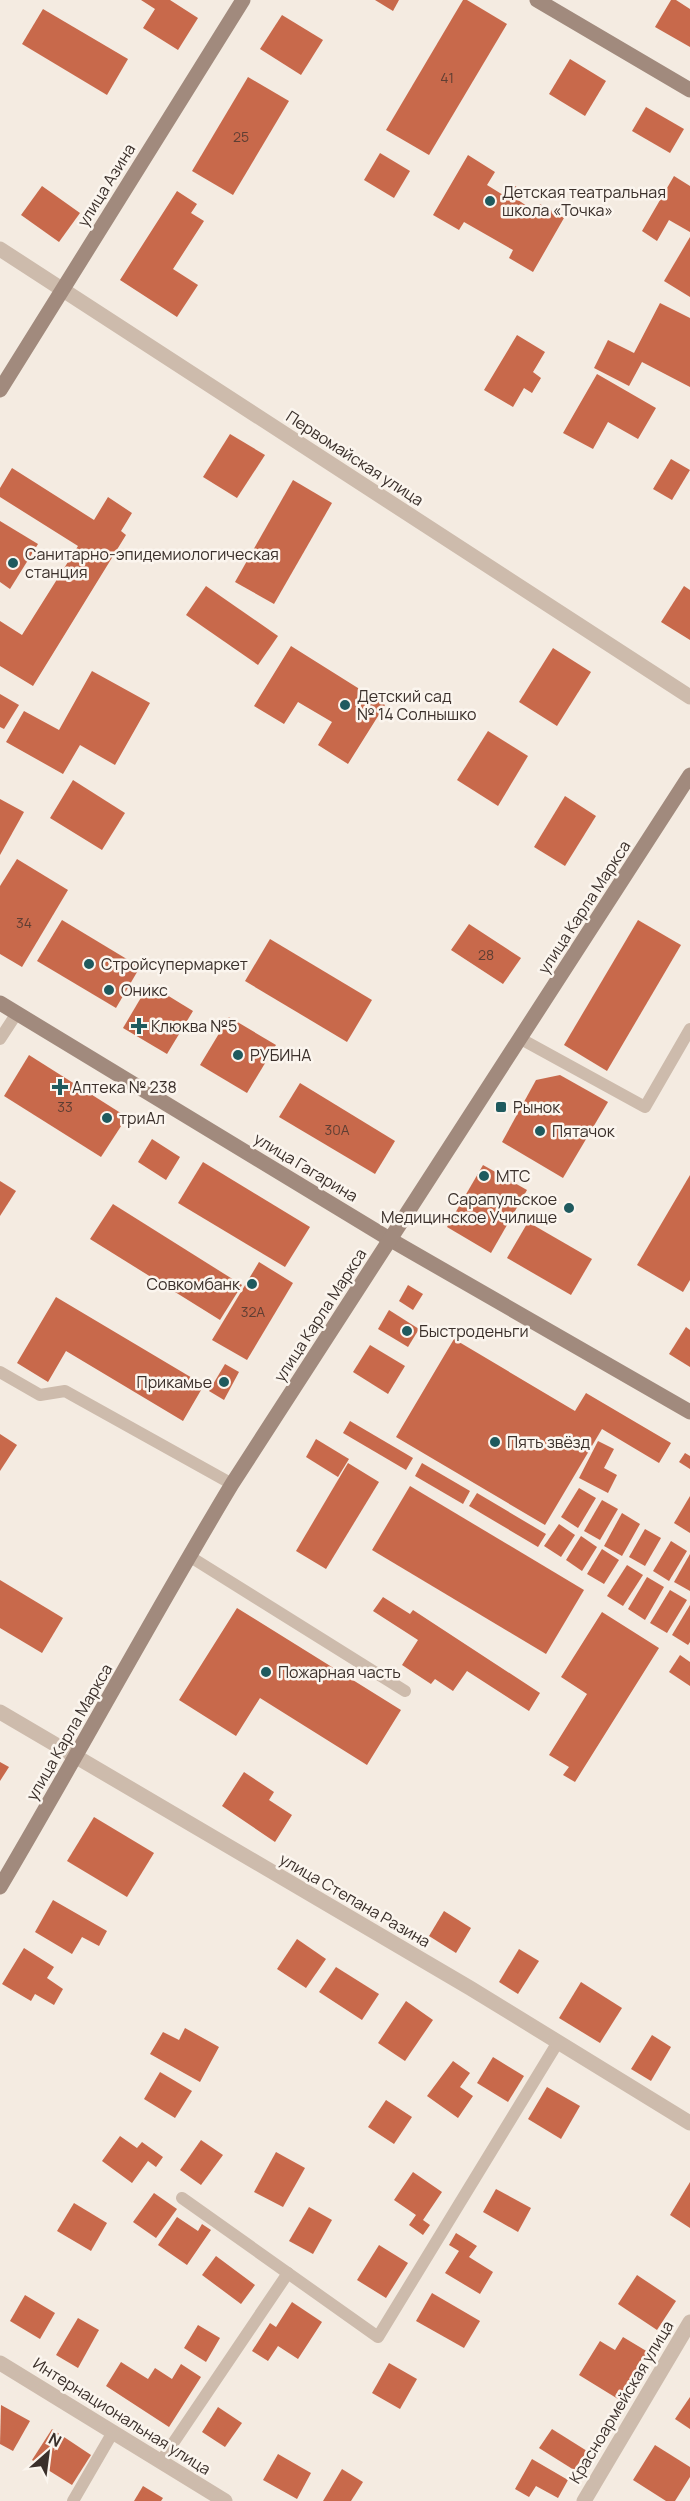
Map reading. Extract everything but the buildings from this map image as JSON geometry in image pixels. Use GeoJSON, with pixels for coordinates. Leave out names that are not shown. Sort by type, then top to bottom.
{"type":"FeatureCollection","features":[{"type":"Feature","properties":{"kind":"main road","name":"улица Азина"},"geometry":{"type":"LineString","coordinates":[[0,390],[243,0]]}},
{"type":"Feature","properties":{"kind":"main road"},"geometry":{"type":"LineString","coordinates":[[537,0],[690,90]]}},
{"type":"Feature","properties":{"kind":"main road","name":"улица Карла Маркса"},"geometry":{"type":"LineString","coordinates":[[0,1887],[76,1759],[189,1556],[232,1484],[690,776]]}},
{"type":"Feature","properties":{"kind":"main road","name":"улица Гагарина"},"geometry":{"type":"LineString","coordinates":[[0,1003],[391,1240],[690,1412]]}},
{"type":"Feature","properties":{"kind":"street","name":"Первомайская улица"},"geometry":{"type":"LineString","coordinates":[[0,249],[690,697]]}},
{"type":"Feature","properties":{"kind":"street","name":"улица Степана Разина"},"geometry":{"type":"LineString","coordinates":[[0,1712],[76,1759],[470,1988],[690,2123]]}},
{"type":"Feature","properties":{"kind":"street","name":"Красноармейская улица"},"geometry":{"type":"LineString","coordinates":[[584,2501],[690,2322]]}},
{"type":"Feature","properties":{"kind":"street","name":"Интернациональная улица"},"geometry":{"type":"LineString","coordinates":[[0,2362],[225,2501]]}},
{"type":"Feature","properties":{"kind":"lane"},"geometry":{"type":"LineString","coordinates":[[0,1039],[16,1013]]}},
{"type":"Feature","properties":{"kind":"lane"},"geometry":{"type":"LineString","coordinates":[[521,1039],[645,1107],[690,1029]]}},
{"type":"Feature","properties":{"kind":"lane"},"geometry":{"type":"LineString","coordinates":[[0,1372],[40,1395],[65,1391],[232,1484]]}},
{"type":"Feature","properties":{"kind":"lane"},"geometry":{"type":"LineString","coordinates":[[189,1556],[405,1691]]}},
{"type":"Feature","properties":{"kind":"lane"},"geometry":{"type":"LineString","coordinates":[[182,2198],[378,2337],[558,2042]]}},
{"type":"Feature","properties":{"kind":"lane"},"geometry":{"type":"LineString","coordinates":[[161,2461],[288,2272]]}},
{"type":"Feature","properties":{"kind":"lane"},"geometry":{"type":"LineString","coordinates":[[73,2501],[113,2432]]}},
{"type":"Feature","properties":{"kind":"place","name":"Детская театральная школа «Точка»"},"geometry":{"type":"Point","coordinates":[490,201]}},
{"type":"Feature","properties":{"kind":"place","name":"Санитарно-эпидемиологическая станция"},"geometry":{"type":"Point","coordinates":[13,563]}},
{"type":"Feature","properties":{"kind":"place","name":"Детский сад № 14 Солнышко"},"geometry":{"type":"Point","coordinates":[345,705]}},
{"type":"Feature","properties":{"kind":"place","name":"Стройсупермаркет"},"geometry":{"type":"Point","coordinates":[89,964]}},
{"type":"Feature","properties":{"kind":"place","name":"Оникс"},"geometry":{"type":"Point","coordinates":[109,990]}},
{"type":"Feature","properties":{"kind":"place","name":"Клюква №5"},"geometry":{"type":"Point","coordinates":[139,1026]}},
{"type":"Feature","properties":{"kind":"place","name":"РУБИНА"},"geometry":{"type":"Point","coordinates":[238,1055]}},
{"type":"Feature","properties":{"kind":"place","name":"Аптека № 238"},"geometry":{"type":"Point","coordinates":[60,1087]}},
{"type":"Feature","properties":{"kind":"place","name":"Рынок"},"geometry":{"type":"Point","coordinates":[501,1107]}},
{"type":"Feature","properties":{"kind":"place","name":"триАл"},"geometry":{"type":"Point","coordinates":[107,1118]}},
{"type":"Feature","properties":{"kind":"place","name":"Пятачок"},"geometry":{"type":"Point","coordinates":[540,1131]}},
{"type":"Feature","properties":{"kind":"place","name":"МТС"},"geometry":{"type":"Point","coordinates":[484,1176]}},
{"type":"Feature","properties":{"kind":"place","name":"Сарапульское Медицинское Училище"},"geometry":{"type":"Point","coordinates":[569,1208]}},
{"type":"Feature","properties":{"kind":"place","name":"Совкомбанк"},"geometry":{"type":"Point","coordinates":[252,1284]}},
{"type":"Feature","properties":{"kind":"place","name":"Быстроденьги"},"geometry":{"type":"Point","coordinates":[407,1331]}},
{"type":"Feature","properties":{"kind":"place","name":"Прикамье"},"geometry":{"type":"Point","coordinates":[224,1382]}},
{"type":"Feature","properties":{"kind":"place","name":"Пять звёзд"},"geometry":{"type":"Point","coordinates":[495,1442]}},
{"type":"Feature","properties":{"kind":"place","name":"Пожарная часть"},"geometry":{"type":"Point","coordinates":[266,1672]}}]}
